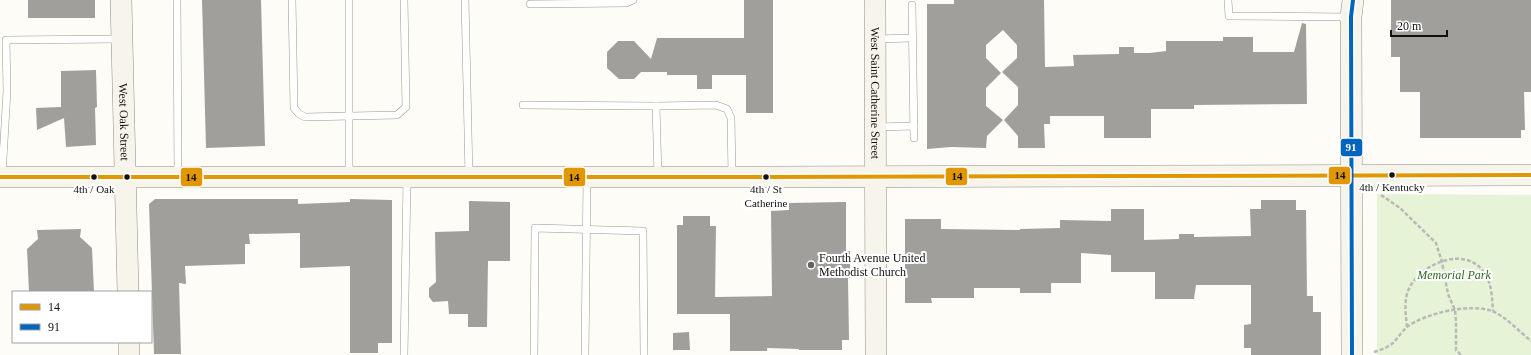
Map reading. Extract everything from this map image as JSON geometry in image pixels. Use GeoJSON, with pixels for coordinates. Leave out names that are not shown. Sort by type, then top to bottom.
{"type":"FeatureCollection","features":[{"type":"Feature","properties":{"kind":"main road","name":"West Oak Street"},"geometry":{"type":"LineString","coordinates":[[121,0],[128,291]]}},
{"type":"Feature","properties":{"kind":"main road","name":"West Saint Catherine Street"},"geometry":{"type":"LineString","coordinates":[[875,0],[876,355]]}},
{"type":"Feature","properties":{"kind":"main road"},"geometry":{"type":"LineString","coordinates":[[1352,8],[1352,355]]}},
{"type":"Feature","properties":{"kind":"main road"},"geometry":{"type":"LineString","coordinates":[[1,177],[1531,175]]}},
{"type":"Feature","properties":{"kind":"main road"},"geometry":{"type":"LineString","coordinates":[[129,343],[129,355]]}},
{"type":"Feature","properties":{"kind":"lane"},"geometry":{"type":"LineString","coordinates":[[177,0],[178,177]]}},
{"type":"Feature","properties":{"kind":"lane"},"geometry":{"type":"LineString","coordinates":[[292,0],[294,108],[299,114],[305,117],[396,115],[406,107],[404,0]]}},
{"type":"Feature","properties":{"kind":"lane"},"geometry":{"type":"LineString","coordinates":[[348,0],[349,177]]}},
{"type":"Feature","properties":{"kind":"lane"},"geometry":{"type":"LineString","coordinates":[[465,0],[469,177]]}},
{"type":"Feature","properties":{"kind":"lane"},"geometry":{"type":"LineString","coordinates":[[530,4],[626,2],[633,0]]}},
{"type":"Feature","properties":{"kind":"lane"},"geometry":{"type":"LineString","coordinates":[[1228,0],[1229,16],[1352,8]]}},
{"type":"Feature","properties":{"kind":"lane"},"geometry":{"type":"LineString","coordinates":[[912,5],[914,138]]}},
{"type":"Feature","properties":{"kind":"lane"},"geometry":{"type":"LineString","coordinates":[[875,39],[912,38]]}},
{"type":"Feature","properties":{"kind":"lane"},"geometry":{"type":"LineString","coordinates":[[1,177],[7,91],[6,40],[122,39]]}},
{"type":"Feature","properties":{"kind":"lane"},"geometry":{"type":"LineString","coordinates":[[523,105],[656,106],[716,104],[727,110],[731,118],[732,177]]}},
{"type":"Feature","properties":{"kind":"lane"},"geometry":{"type":"LineString","coordinates":[[656,106],[658,177]]}},
{"type":"Feature","properties":{"kind":"lane"},"geometry":{"type":"LineString","coordinates":[[876,127],[914,126]]}},
{"type":"Feature","properties":{"kind":"lane"},"geometry":{"type":"LineString","coordinates":[[404,355],[407,177]]}},
{"type":"Feature","properties":{"kind":"lane"},"geometry":{"type":"LineString","coordinates":[[585,355],[587,177]]}},
{"type":"Feature","properties":{"kind":"lane"},"geometry":{"type":"LineString","coordinates":[[534,355],[535,228],[643,230],[644,355]]}},
{"type":"Feature","properties":{"kind":"path"},"geometry":{"type":"LineString","coordinates":[[1380,195],[1402,210],[1436,243],[1442,262],[1448,294],[1455,310],[1456,350],[1460,355]]}},
{"type":"Feature","properties":{"kind":"path"},"geometry":{"type":"LineString","coordinates":[[1407,327],[1405,304],[1407,293],[1411,284],[1426,270],[1442,262],[1460,258],[1467,259],[1483,270],[1491,288],[1493,312]]}},
{"type":"Feature","properties":{"kind":"path"},"geometry":{"type":"LineString","coordinates":[[1374,352],[1385,348],[1394,342],[1407,327],[1425,317],[1455,310],[1479,309],[1493,312],[1531,341]]}},
{"type":"Feature","properties":{"kind":"green space","name":"Memorial Park"},"geometry":{"type":"Polygon","coordinates":[[[1377,194],[1531,195],[1531,355],[1377,355],[1377,194]]]}},
{"type":"Feature","properties":{"kind":"building"},"geometry":{"type":"Polygon","coordinates":[[[28,0],[95,0],[95,18],[28,18],[28,0]]]}},
{"type":"Feature","properties":{"kind":"building"},"geometry":{"type":"Polygon","coordinates":[[[202,0],[261,0],[265,146],[206,148],[202,0]]]}},
{"type":"Feature","properties":{"kind":"building"},"geometry":{"type":"Polygon","coordinates":[[[744,0],[773,0],[773,113],[746,113],[746,75],[712,75],[712,89],[697,89],[697,75],[667,75],[667,72],[641,72],[634,79],[619,79],[607,68],[607,52],[618,41],[634,41],[651,59],[657,38],[744,38],[744,0]]]}},
{"type":"Feature","properties":{"kind":"building"},"geometry":{"type":"Polygon","coordinates":[[[954,0],[1044,0],[1045,67],[1074,66],[1073,55],[1119,54],[1119,47],[1134,47],[1134,53],[1150,53],[1166,51],[1166,41],[1223,41],[1223,37],[1253,37],[1253,52],[1294,52],[1302,23],[1306,24],[1307,104],[1194,105],[1194,109],[1151,109],[1151,138],[1104,138],[1104,116],[1050,116],[1050,124],[1044,124],[1045,148],[1018,148],[1018,136],[1004,120],[1018,105],[1018,87],[1002,72],[1017,58],[1017,45],[1003,30],[986,45],[986,58],[1001,73],[986,88],[986,106],[1003,120],[987,136],[986,148],[951,147],[927,149],[927,4],[954,4],[954,0]]]}},
{"type":"Feature","properties":{"kind":"building"},"geometry":{"type":"Polygon","coordinates":[[[1391,0],[1531,0],[1531,92],[1524,92],[1525,130],[1521,130],[1521,138],[1420,138],[1420,92],[1400,92],[1400,57],[1391,57],[1391,0]]]}},
{"type":"Feature","properties":{"kind":"building"},"geometry":{"type":"Polygon","coordinates":[[[96,70],[96,145],[66,147],[64,118],[37,130],[36,108],[61,107],[61,71],[96,70]]]}},
{"type":"Feature","properties":{"kind":"building"},"geometry":{"type":"Polygon","coordinates":[[[155,199],[298,199],[298,204],[350,202],[350,199],[392,200],[392,343],[378,343],[378,353],[350,353],[350,266],[300,268],[300,233],[249,234],[250,244],[245,244],[245,264],[185,266],[186,284],[179,283],[181,354],[154,354],[149,204],[155,199]]]}},
{"type":"Feature","properties":{"kind":"building"},"geometry":{"type":"Polygon","coordinates":[[[1261,200],[1296,200],[1296,210],[1306,210],[1307,296],[1313,296],[1313,312],[1321,312],[1321,355],[1251,355],[1251,348],[1244,348],[1244,325],[1251,324],[1251,285],[1196,285],[1194,299],[1155,299],[1155,272],[1111,272],[1111,255],[1081,253],[1081,283],[1051,283],[1051,293],[1020,293],[1020,288],[974,288],[974,298],[931,298],[932,303],[905,303],[905,219],[941,219],[941,229],[1020,230],[1060,228],[1060,220],[1111,221],[1111,209],[1144,209],[1144,240],[1179,239],[1179,234],[1194,234],[1194,237],[1251,236],[1250,209],[1261,209],[1261,200]]]}},
{"type":"Feature","properties":{"kind":"building"},"geometry":{"type":"Polygon","coordinates":[[[469,201],[510,202],[510,261],[488,261],[487,327],[468,327],[468,314],[449,314],[448,301],[433,302],[429,297],[429,288],[436,282],[435,232],[469,231],[469,201]]]}},
{"type":"Feature","properties":{"kind":"building","name":"Fourth Avenue United Methodist Church"},"geometry":{"type":"Polygon","coordinates":[[[846,202],[846,251],[850,251],[850,278],[848,278],[849,340],[842,340],[842,350],[767,348],[767,351],[730,351],[730,314],[677,314],[677,225],[683,225],[683,216],[710,216],[710,226],[716,226],[715,297],[772,296],[771,211],[789,210],[789,203],[846,202]]]}},
{"type":"Feature","properties":{"kind":"building"},"geometry":{"type":"Polygon","coordinates":[[[81,229],[80,237],[92,248],[94,291],[29,291],[27,249],[38,239],[37,230],[81,229]]]}},
{"type":"Feature","properties":{"kind":"building"},"geometry":{"type":"Polygon","coordinates":[[[689,332],[690,350],[673,350],[673,333],[689,332]]]}},
{"type":"Feature","properties":{"kind":"transit line","name":"91"},"geometry":{"type":"LineString","coordinates":[[1352,355],[1351,17],[1353,0]]}},
{"type":"Feature","properties":{"kind":"transit line","name":"14"},"geometry":{"type":"LineString","coordinates":[[0,177],[1531,175]]}},
{"type":"Feature","properties":{"kind":"place","name":"4th / Kentucky"},"geometry":{"type":"Point","coordinates":[1392,175]}},
{"type":"Feature","properties":{"kind":"place","name":"4th / Oak"},"geometry":{"type":"Point","coordinates":[94,177]}},
{"type":"Feature","properties":{"kind":"place","name":"4th / St Catherine"},"geometry":{"type":"Point","coordinates":[766,177]}},
{"type":"Feature","properties":{"kind":"place","name":"Fourth Avenue United Methodist Church"},"geometry":{"type":"Point","coordinates":[811,265]}}]}
